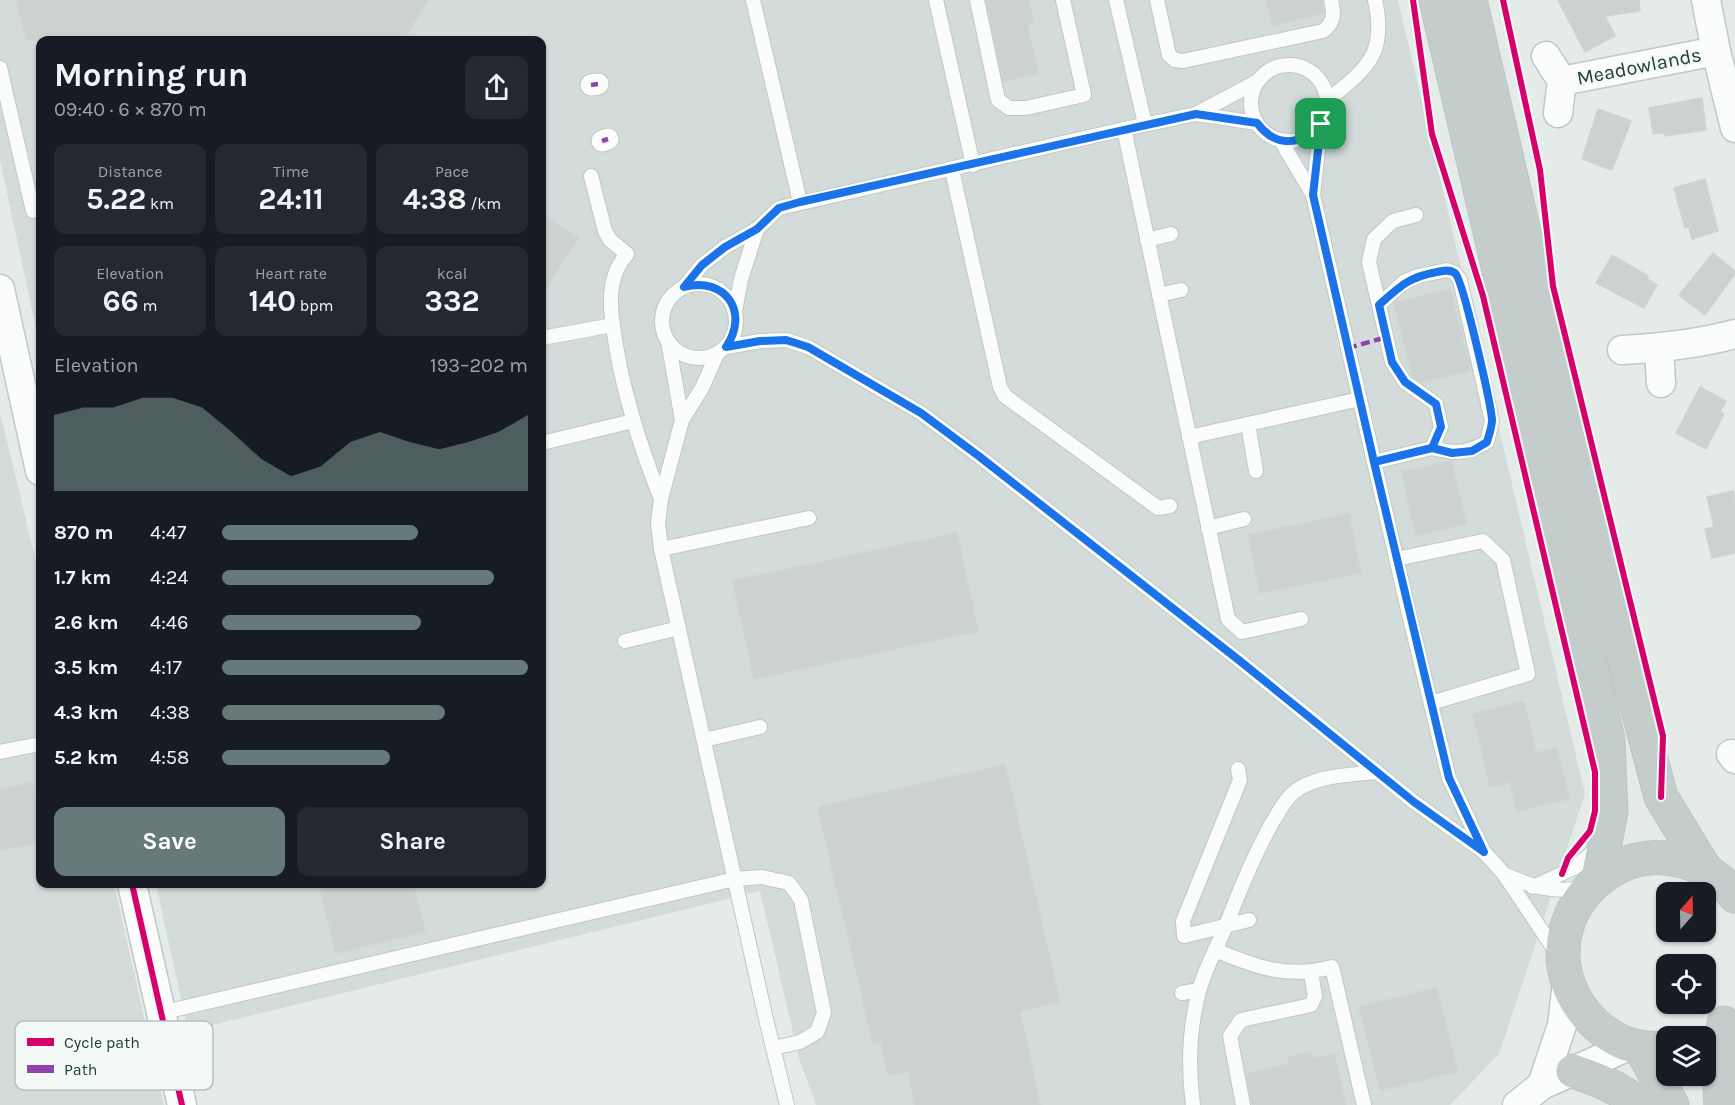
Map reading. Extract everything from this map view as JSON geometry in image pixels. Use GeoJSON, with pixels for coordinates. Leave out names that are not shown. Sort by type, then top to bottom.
{"type":"FeatureCollection","features":[{"type":"Feature","properties":{"kind":"highway"},"geometry":{"type":"LineString","coordinates":[[1436,0],[1608,739],[1611,812],[1594,882]]}},
{"type":"Feature","properties":{"kind":"highway"},"geometry":{"type":"LineString","coordinates":[[1470,0],[1616,628],[1661,798],[1705,869]]}},
{"type":"Feature","properties":{"kind":"highway"},"geometry":{"type":"LineString","coordinates":[[1672,1105],[1646,1047],[1603,1031],[1581,1010],[1565,973],[1562,952],[1568,921],[1580,897],[1594,882],[1624,863],[1654,857],[1684,860],[1705,869],[1724,882],[1735,896]]}},
{"type":"Feature","properties":{"kind":"highway"},"geometry":{"type":"LineString","coordinates":[[1721,1023],[1717,1061],[1721,1105]]}},
{"type":"Feature","properties":{"kind":"highway"},"geometry":{"type":"LineString","coordinates":[[1573,1071],[1630,1096],[1640,1105]]}},
{"type":"Feature","properties":{"kind":"street","name":"Meadowlands"},"geometry":{"type":"LineString","coordinates":[[1706,0],[1734,122]]}},
{"type":"Feature","properties":{"kind":"street","name":"Meadowlands"},"geometry":{"type":"LineString","coordinates":[[1562,81],[1716,51]]}},
{"type":"Feature","properties":{"kind":"street","name":"Meadowlands"},"geometry":{"type":"LineString","coordinates":[[1546,56],[1562,81],[1558,113]]}},
{"type":"Feature","properties":{"kind":"street"},"geometry":{"type":"LineString","coordinates":[[0,290],[36,453]]}},
{"type":"Feature","properties":{"kind":"street"},"geometry":{"type":"LineString","coordinates":[[1622,350],[1706,342],[1735,334]]}},
{"type":"Feature","properties":{"kind":"street"},"geometry":{"type":"LineString","coordinates":[[1659,348],[1661,383]]}},
{"type":"Feature","properties":{"kind":"street"},"geometry":{"type":"LineString","coordinates":[[133,888],[162,1021]]}},
{"type":"Feature","properties":{"kind":"street"},"geometry":{"type":"LineString","coordinates":[[1542,1085],[1562,1025],[1565,973]]}},
{"type":"Feature","properties":{"kind":"street"},"geometry":{"type":"LineString","coordinates":[[1517,1105],[1542,1085],[1573,1071],[1646,1047]]}},
{"type":"Feature","properties":{"kind":"street"},"geometry":{"type":"LineString","coordinates":[[178,1090],[182,1105]]}},
{"type":"Feature","properties":{"kind":"lane"},"geometry":{"type":"LineString","coordinates":[[753,0],[800,202]]}},
{"type":"Feature","properties":{"kind":"lane"},"geometry":{"type":"LineString","coordinates":[[936,0],[973,165]]}},
{"type":"Feature","properties":{"kind":"lane"},"geometry":{"type":"LineString","coordinates":[[977,0],[998,100],[1010,108],[1026,108],[1084,95],[1063,0]]}},
{"type":"Feature","properties":{"kind":"lane"},"geometry":{"type":"LineString","coordinates":[[1116,0],[1145,124]]}},
{"type":"Feature","properties":{"kind":"lane"},"geometry":{"type":"LineString","coordinates":[[1157,0],[1169,55],[1176,60],[1183,61],[1323,31],[1329,27],[1335,13],[1332,0]]}},
{"type":"Feature","properties":{"kind":"lane"},"geometry":{"type":"LineString","coordinates":[[1328,100],[1361,72],[1373,54],[1379,38],[1380,25],[1375,0]]}},
{"type":"Feature","properties":{"kind":"lane"},"geometry":{"type":"LineString","coordinates":[[1281,141],[1301,140],[1312,134],[1327,113],[1328,100],[1319,78],[1300,66],[1276,67],[1266,72],[1258,81],[1251,102],[1257,123],[1263,131],[1281,141],[1313,195],[1396,560],[1449,778],[1484,852]]}},
{"type":"Feature","properties":{"kind":"lane"},"geometry":{"type":"LineString","coordinates":[[0,68],[33,210]]}},
{"type":"Feature","properties":{"kind":"lane"},"geometry":{"type":"LineString","coordinates":[[682,420],[668,341],[663,329],[662,316],[666,304],[702,265],[725,247],[757,229],[779,208],[1196,114],[1258,81]]}},
{"type":"Feature","properties":{"kind":"lane"},"geometry":{"type":"LineString","coordinates":[[1196,114],[1257,123]]}},
{"type":"Feature","properties":{"kind":"lane"},"geometry":{"type":"LineString","coordinates":[[1313,195],[1321,124]]}},
{"type":"Feature","properties":{"kind":"lane"},"geometry":{"type":"LineString","coordinates":[[1124,129],[1228,619],[1242,632],[1301,619]]}},
{"type":"Feature","properties":{"kind":"lane"},"geometry":{"type":"LineString","coordinates":[[952,170],[1000,387],[1005,396],[1158,508],[1170,506]]}},
{"type":"Feature","properties":{"kind":"lane"},"geometry":{"type":"LineString","coordinates":[[591,176],[605,231],[610,240],[627,254],[615,271],[611,288],[613,325],[633,422],[642,453],[661,499]]}},
{"type":"Feature","properties":{"kind":"lane"},"geometry":{"type":"LineString","coordinates":[[1416,215],[1393,221],[1374,239],[1369,262],[1392,362],[1405,382],[1436,404],[1441,427],[1432,448]]}},
{"type":"Feature","properties":{"kind":"lane"},"geometry":{"type":"LineString","coordinates":[[757,229],[741,279],[735,311],[734,336],[722,350],[682,420],[661,499],[658,523],[661,549],[787,1105]]}},
{"type":"Feature","properties":{"kind":"lane"},"geometry":{"type":"LineString","coordinates":[[1147,240],[1171,234]]}},
{"type":"Feature","properties":{"kind":"lane"},"geometry":{"type":"LineString","coordinates":[[1374,462],[1432,448],[1452,453],[1472,451],[1487,442],[1492,421],[1468,309],[1460,280],[1455,273],[1447,270],[1418,276],[1404,282],[1379,305]]}},
{"type":"Feature","properties":{"kind":"lane"},"geometry":{"type":"LineString","coordinates":[[684,287],[703,284],[721,290],[730,300],[735,311]]}},
{"type":"Feature","properties":{"kind":"lane"},"geometry":{"type":"LineString","coordinates":[[1159,295],[1181,290]]}},
{"type":"Feature","properties":{"kind":"lane"},"geometry":{"type":"LineString","coordinates":[[546,337],[613,325]]}},
{"type":"Feature","properties":{"kind":"lane"},"geometry":{"type":"LineString","coordinates":[[668,341],[675,349],[696,358],[707,357],[722,350],[760,341],[786,340],[808,347],[921,413],[1230,653],[1414,802],[1484,852],[1504,874],[1565,973]]}},
{"type":"Feature","properties":{"kind":"lane"},"geometry":{"type":"LineString","coordinates":[[1189,437],[1360,399]]}},
{"type":"Feature","properties":{"kind":"lane"},"geometry":{"type":"LineString","coordinates":[[546,442],[633,422]]}},
{"type":"Feature","properties":{"kind":"lane"},"geometry":{"type":"LineString","coordinates":[[1248,424],[1256,471]]}},
{"type":"Feature","properties":{"kind":"lane"},"geometry":{"type":"LineString","coordinates":[[661,549],[809,518]]}},
{"type":"Feature","properties":{"kind":"lane"},"geometry":{"type":"LineString","coordinates":[[1208,528],[1245,519]]}},
{"type":"Feature","properties":{"kind":"lane"},"geometry":{"type":"LineString","coordinates":[[1396,560],[1483,541],[1503,560],[1528,674],[1431,703]]}},
{"type":"Feature","properties":{"kind":"lane"},"geometry":{"type":"LineString","coordinates":[[625,641],[679,628]]}},
{"type":"Feature","properties":{"kind":"lane"},"geometry":{"type":"LineString","coordinates":[[704,740],[760,727]]}},
{"type":"Feature","properties":{"kind":"lane"},"geometry":{"type":"LineString","coordinates":[[0,752],[36,745]]}},
{"type":"Feature","properties":{"kind":"lane"},"geometry":{"type":"LineString","coordinates":[[1238,769],[1240,780],[1183,921],[1184,936],[1249,920]]}},
{"type":"Feature","properties":{"kind":"lane"},"geometry":{"type":"LineString","coordinates":[[1193,1105],[1190,1075],[1191,1034],[1199,990],[1238,894],[1283,804],[1293,793],[1310,783],[1330,777],[1376,772]]}},
{"type":"Feature","properties":{"kind":"lane"},"geometry":{"type":"LineString","coordinates":[[1533,887],[1574,868],[1605,842]]}},
{"type":"Feature","properties":{"kind":"lane"},"geometry":{"type":"LineString","coordinates":[[1504,874],[1533,887],[1561,891],[1594,882]]}},
{"type":"Feature","properties":{"kind":"lane"},"geometry":{"type":"LineString","coordinates":[[160,1013],[735,879],[762,877],[789,883],[801,900],[824,1012],[817,1032],[800,1042],[773,1048]]}},
{"type":"Feature","properties":{"kind":"lane"},"geometry":{"type":"LineString","coordinates":[[1215,950],[1275,970],[1295,973],[1332,967],[1364,1105]]}},
{"type":"Feature","properties":{"kind":"lane"},"geometry":{"type":"LineString","coordinates":[[1243,1105],[1230,1036],[1241,1020],[1311,1005],[1315,996],[1311,972]]}},
{"type":"Feature","properties":{"kind":"lane"},"geometry":{"type":"LineString","coordinates":[[1182,993],[1199,990]]}},
{"type":"Feature","properties":{"kind":"shaded area"},"geometry":{"type":"Polygon","coordinates":[[[0,0],[1398,0],[1585,794],[1499,1054],[1450,1105],[816,1105],[799,1058],[760,891],[213,1025],[213,1021],[186,1021],[157,888],[546,888],[546,36],[36,36],[36,328],[0,160],[0,0]]]}},
{"type":"Feature","properties":{"kind":"shaded area"},"geometry":{"type":"Polygon","coordinates":[[[0,412],[36,561],[36,888],[115,888],[145,1021],[15,1021],[15,1090],[161,1090],[164,1105],[0,1105],[0,412]]]}},
{"type":"Feature","properties":{"kind":"building"},"geometry":{"type":"Polygon","coordinates":[[[16,0],[428,0],[406,36],[36,36],[36,40],[27,40],[16,0]]]}},
{"type":"Feature","properties":{"kind":"building"},"geometry":{"type":"Polygon","coordinates":[[[986,0],[1029,0],[1034,22],[1027,23],[1038,74],[1003,81],[986,0]]]}},
{"type":"Feature","properties":{"kind":"building"},"geometry":{"type":"Polygon","coordinates":[[[1267,0],[1322,0],[1324,13],[1272,25],[1267,0]]]}},
{"type":"Feature","properties":{"kind":"building"},"geometry":{"type":"Polygon","coordinates":[[[1558,0],[1639,0],[1640,11],[1605,16],[1615,36],[1585,52],[1558,0]]]}},
{"type":"Feature","properties":{"kind":"building"},"geometry":{"type":"Polygon","coordinates":[[[1702,98],[1706,130],[1665,136],[1665,133],[1653,134],[1649,108],[1702,98]]]}},
{"type":"Feature","properties":{"kind":"building"},"geometry":{"type":"Polygon","coordinates":[[[1598,109],[1631,121],[1612,170],[1582,159],[1598,109]]]}},
{"type":"Feature","properties":{"kind":"building"},"geometry":{"type":"Polygon","coordinates":[[[1705,179],[1718,231],[1692,239],[1689,227],[1685,228],[1674,188],[1705,179]]]}},
{"type":"Feature","properties":{"kind":"building"},"geometry":{"type":"Polygon","coordinates":[[[546,218],[578,238],[546,288],[546,218]]]}},
{"type":"Feature","properties":{"kind":"building"},"geometry":{"type":"Polygon","coordinates":[[[1713,253],[1735,271],[1735,274],[1705,315],[1679,295],[1713,253]]]}},
{"type":"Feature","properties":{"kind":"building"},"geometry":{"type":"Polygon","coordinates":[[[1612,255],[1648,276],[1647,279],[1657,285],[1644,308],[1596,283],[1612,255]]]}},
{"type":"Feature","properties":{"kind":"building"},"geometry":{"type":"Polygon","coordinates":[[[1450,289],[1471,370],[1421,382],[1413,377],[1394,303],[1450,289]]]}},
{"type":"Feature","properties":{"kind":"building"},"geometry":{"type":"Polygon","coordinates":[[[1700,387],[1726,401],[1720,412],[1724,414],[1706,449],[1676,433],[1700,387]]]}},
{"type":"Feature","properties":{"kind":"building"},"geometry":{"type":"Polygon","coordinates":[[[1451,461],[1466,524],[1416,535],[1402,472],[1451,461]]]}},
{"type":"Feature","properties":{"kind":"building"},"geometry":{"type":"Polygon","coordinates":[[[1733,491],[1735,553],[1712,558],[1705,529],[1714,527],[1707,497],[1733,491]]]}},
{"type":"Feature","properties":{"kind":"building"},"geometry":{"type":"Polygon","coordinates":[[[1349,514],[1361,573],[1260,593],[1248,535],[1349,514]]]}},
{"type":"Feature","properties":{"kind":"building"},"geometry":{"type":"Polygon","coordinates":[[[957,533],[978,631],[754,679],[733,581],[957,533]]]}},
{"type":"Feature","properties":{"kind":"building"},"geometry":{"type":"Polygon","coordinates":[[[1524,702],[1536,753],[1557,748],[1569,799],[1517,811],[1510,782],[1490,787],[1473,714],[1524,702]]]}},
{"type":"Feature","properties":{"kind":"building"},"geometry":{"type":"Polygon","coordinates":[[[1005,765],[1060,1002],[1020,1011],[1040,1105],[915,1105],[908,1071],[888,1075],[881,1043],[873,1044],[818,807],[1005,765]]]}},
{"type":"Feature","properties":{"kind":"building"},"geometry":{"type":"Polygon","coordinates":[[[32,783],[36,802],[36,843],[0,850],[0,790],[32,783]]]}},
{"type":"Feature","properties":{"kind":"building"},"geometry":{"type":"Polygon","coordinates":[[[320,888],[414,888],[425,931],[336,953],[320,888]]]}},
{"type":"Feature","properties":{"kind":"building"},"geometry":{"type":"Polygon","coordinates":[[[1437,988],[1457,1071],[1380,1090],[1359,1007],[1437,988]]]}},
{"type":"Feature","properties":{"kind":"building"},"geometry":{"type":"Polygon","coordinates":[[[1311,1052],[1312,1059],[1334,1054],[1346,1105],[1252,1105],[1246,1074],[1289,1064],[1288,1057],[1311,1052]]]}},
{"type":"Feature","properties":{"kind":"marked path"},"geometry":{"type":"LineString","coordinates":[[591,85],[598,84]]}},
{"type":"Feature","properties":{"kind":"marked path"},"geometry":{"type":"LineString","coordinates":[[602,141],[608,139]]}},
{"type":"Feature","properties":{"kind":"marked path"},"geometry":{"type":"LineString","coordinates":[[1348,348],[1387,337]]}},
{"type":"Feature","properties":{"kind":"cycle path"},"geometry":{"type":"LineString","coordinates":[[1413,0],[1432,134],[1483,296],[1595,772],[1595,811],[1590,831],[1568,858],[1562,874]]}},
{"type":"Feature","properties":{"kind":"cycle path"},"geometry":{"type":"LineString","coordinates":[[1503,0],[1540,170],[1553,286],[1663,736],[1661,797]]}},
{"type":"Feature","properties":{"kind":"cycle path"},"geometry":{"type":"LineString","coordinates":[[133,888],[163,1021]]}},
{"type":"Feature","properties":{"kind":"cycle path"},"geometry":{"type":"LineString","coordinates":[[179,1090],[182,1105]]}},
{"type":"Feature","properties":{"kind":"route"},"geometry":{"type":"LineString","coordinates":[[1321,124],[1312,134],[1301,140],[1281,141],[1271,137],[1257,123],[1196,114],[800,202],[779,208],[757,229],[725,247],[702,265],[684,287],[697,284],[709,285],[721,290],[730,300],[735,311],[736,324],[734,336],[726,347],[760,341],[786,340],[808,347],[921,413],[1240,661],[1414,802],[1484,852],[1449,778],[1374,462],[1432,448],[1452,453],[1472,451],[1487,442],[1492,421],[1468,309],[1460,280],[1455,273],[1447,270],[1418,276],[1404,282],[1379,305],[1392,362],[1405,382],[1436,404],[1441,427],[1432,448],[1393,458],[1374,462],[1313,195],[1321,124]]}}]}
